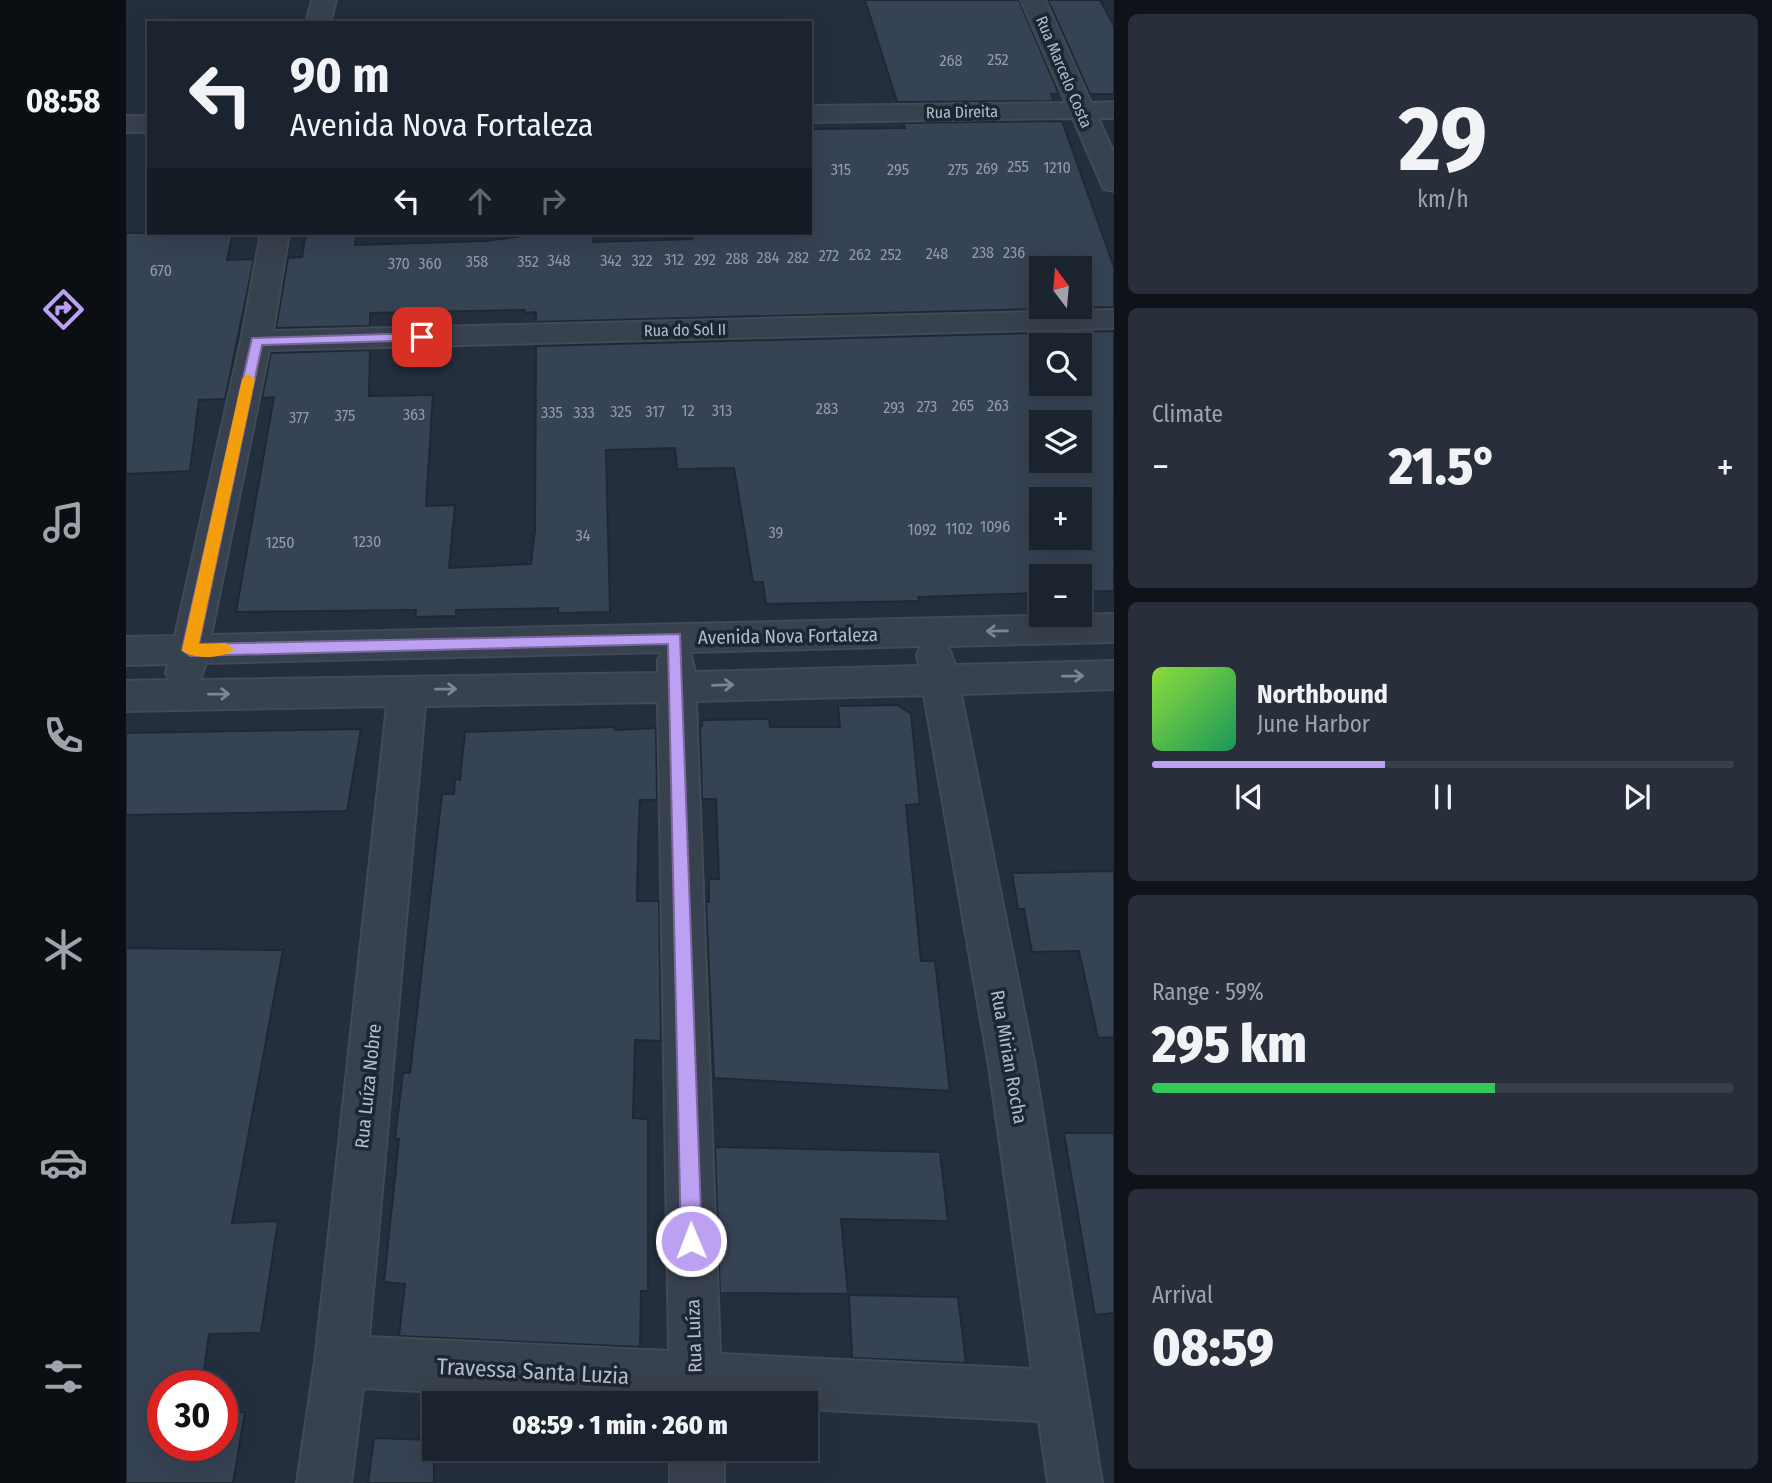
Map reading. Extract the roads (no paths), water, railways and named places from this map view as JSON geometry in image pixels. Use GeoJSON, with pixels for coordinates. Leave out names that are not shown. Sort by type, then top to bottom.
{"type":"FeatureCollection","features":[{"type":"Feature","properties":{"kind":"street"},"geometry":{"type":"LineString","coordinates":[[319,21],[324,0]]}},
{"type":"Feature","properties":{"kind":"street","name":"Rua Marcelo Costa"},"geometry":{"type":"LineString","coordinates":[[1033,0],[1114,183]]}},
{"type":"Feature","properties":{"kind":"street","name":"Rua Direita"},"geometry":{"type":"LineString","coordinates":[[812,114],[1114,110]]}},
{"type":"Feature","properties":{"kind":"street"},"geometry":{"type":"LineString","coordinates":[[126,124],[147,124]]}},
{"type":"Feature","properties":{"kind":"street"},"geometry":{"type":"LineString","coordinates":[[181,694],[256,341],[275,235]]}},
{"type":"Feature","properties":{"kind":"street","name":"Rua do Sol II"},"geometry":{"type":"LineString","coordinates":[[256,341],[1114,319]]}},
{"type":"Feature","properties":{"kind":"street","name":"Avenida Nova Fortaleza"},"geometry":{"type":"LineString","coordinates":[[126,651],[1114,628]]}},
{"type":"Feature","properties":{"kind":"street","name":"Rua Mirian Rocha"},"geometry":{"type":"LineString","coordinates":[[932,632],[1012,1066],[1074,1483]]}},
{"type":"Feature","properties":{"kind":"street","name":"Rua Luíza"},"geometry":{"type":"LineString","coordinates":[[675,638],[696,1391]]}},
{"type":"Feature","properties":{"kind":"street"},"geometry":{"type":"LineString","coordinates":[[126,696],[408,689],[676,687],[1114,675]]}},
{"type":"Feature","properties":{"kind":"street","name":"Rua Luíza Nobre"},"geometry":{"type":"LineString","coordinates":[[324,1483],[341,1361],[408,689]]}},
{"type":"Feature","properties":{"kind":"street","name":"Travessa Santa Luzia"},"geometry":{"type":"LineString","coordinates":[[341,1361],[696,1391]]}},
{"type":"Feature","properties":{"kind":"street","name":"Travessa Santa Luzia"},"geometry":{"type":"LineString","coordinates":[[818,1393],[1061,1396]]}},
{"type":"Feature","properties":{"kind":"street"},"geometry":{"type":"LineString","coordinates":[[696,1461],[697,1483]]}}]}
